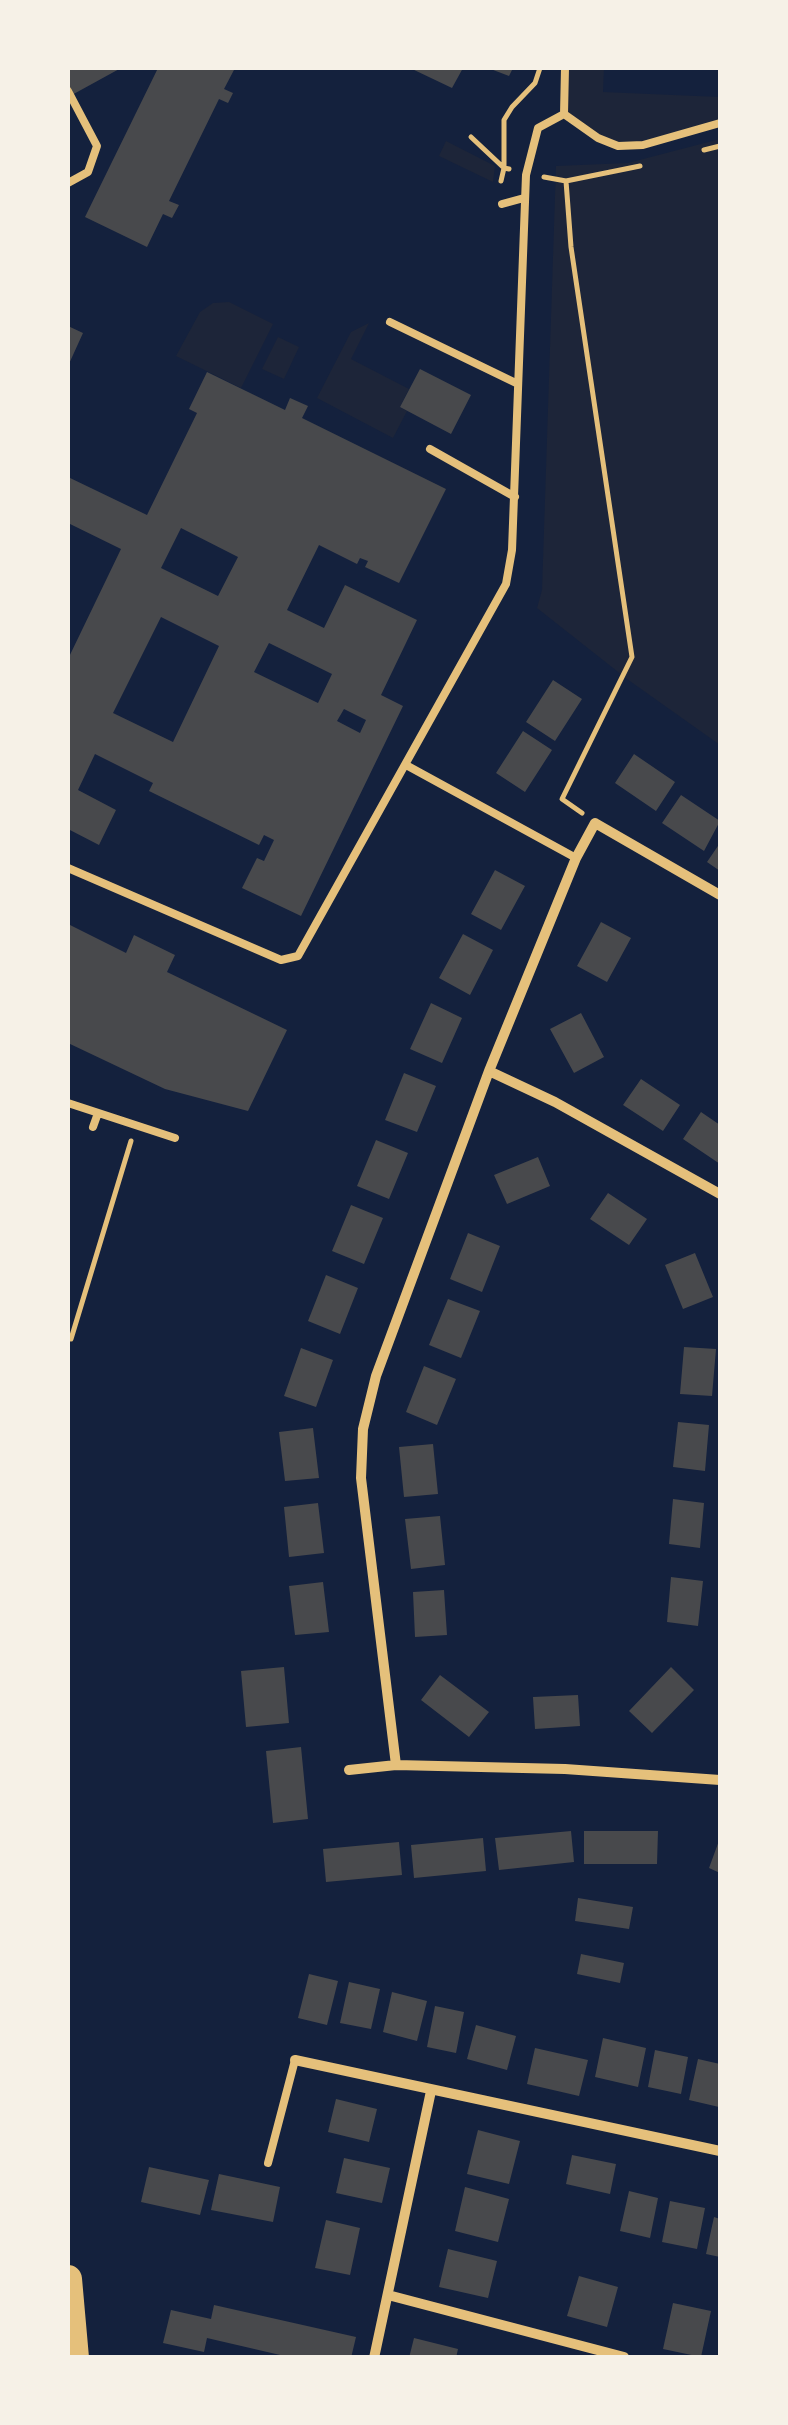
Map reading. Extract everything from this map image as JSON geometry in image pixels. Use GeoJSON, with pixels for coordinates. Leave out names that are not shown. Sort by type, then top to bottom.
{"type":"FeatureCollection","features":[{"type":"Feature","properties":{"kind":"highway"},"geometry":{"type":"LineString","coordinates":[[68,2279],[75,2358]]}},
{"type":"Feature","properties":{"kind":"street"},"geometry":{"type":"LineString","coordinates":[[396,1765],[361,1478],[363,1429],[376,1376],[489,1071],[576,858],[595,823],[720,896]]}},
{"type":"Feature","properties":{"kind":"street"},"geometry":{"type":"LineString","coordinates":[[489,1071],[555,1102],[720,1194]]}},
{"type":"Feature","properties":{"kind":"street"},"geometry":{"type":"LineString","coordinates":[[349,1770],[396,1765],[565,1769],[720,1780]]}},
{"type":"Feature","properties":{"kind":"street"},"geometry":{"type":"LineString","coordinates":[[295,2060],[720,2152]]}},
{"type":"Feature","properties":{"kind":"street"},"geometry":{"type":"LineString","coordinates":[[374,2358],[431,2092]]}},
{"type":"Feature","properties":{"kind":"street"},"geometry":{"type":"LineString","coordinates":[[388,2295],[588,2353],[624,2358]]}},
{"type":"Feature","properties":{"kind":"lane"},"geometry":{"type":"LineString","coordinates":[[564,114],[565,68]]}},
{"type":"Feature","properties":{"kind":"lane"},"geometry":{"type":"LineString","coordinates":[[68,91],[98,146],[88,172],[68,184]]}},
{"type":"Feature","properties":{"kind":"lane"},"geometry":{"type":"LineString","coordinates":[[564,114],[598,138],[618,146],[643,145],[720,123]]}},
{"type":"Feature","properties":{"kind":"lane"},"geometry":{"type":"LineString","coordinates":[[68,868],[281,960],[298,956],[506,584],[512,550],[524,198],[532,140],[538,128],[564,114]]}},
{"type":"Feature","properties":{"kind":"lane"},"geometry":{"type":"LineString","coordinates":[[502,204],[524,198]]}},
{"type":"Feature","properties":{"kind":"lane"},"geometry":{"type":"LineString","coordinates":[[390,322],[518,384]]}},
{"type":"Feature","properties":{"kind":"lane"},"geometry":{"type":"LineString","coordinates":[[430,449],[514,497]]}},
{"type":"Feature","properties":{"kind":"lane"},"geometry":{"type":"LineString","coordinates":[[406,765],[576,858]]}},
{"type":"Feature","properties":{"kind":"lane"},"geometry":{"type":"LineString","coordinates":[[68,1102],[175,1138]]}},
{"type":"Feature","properties":{"kind":"lane"},"geometry":{"type":"LineString","coordinates":[[93,1127],[98,1112]]}},
{"type":"Feature","properties":{"kind":"lane"},"geometry":{"type":"LineString","coordinates":[[268,2163],[295,2060]]}},
{"type":"Feature","properties":{"kind":"path"},"geometry":{"type":"LineString","coordinates":[[470,137],[504,168],[501,181]]}},
{"type":"Feature","properties":{"kind":"path"},"geometry":{"type":"LineString","coordinates":[[702,150],[720,146]]}},
{"type":"Feature","properties":{"kind":"path"},"geometry":{"type":"LineString","coordinates":[[595,823],[562,798],[632,658],[571,248],[566,181],[646,164]]}},
{"type":"Feature","properties":{"kind":"path"},"geometry":{"type":"LineString","coordinates":[[71,1338],[131,1140],[93,1127]]}},
{"type":"Feature","properties":{"kind":"shaded area"},"geometry":{"type":"Polygon","coordinates":[[[565,68],[604,68],[603,92],[720,97],[720,123],[643,145],[618,146],[564,115],[565,68]]]}},
{"type":"Feature","properties":{"kind":"shaded area"},"geometry":{"type":"Polygon","coordinates":[[[720,139],[720,745],[537,608],[542,590],[556,166],[628,163],[720,139]]]}},
{"type":"Feature","properties":{"kind":"shaded area"},"geometry":{"type":"Polygon","coordinates":[[[446,141],[495,166],[493,182],[439,156],[446,141]]]}},
{"type":"Feature","properties":{"kind":"shaded area"},"geometry":{"type":"Polygon","coordinates":[[[229,302],[273,324],[241,388],[176,356],[200,312],[213,303],[229,302]]]}},
{"type":"Feature","properties":{"kind":"shaded area"},"geometry":{"type":"Polygon","coordinates":[[[369,323],[351,359],[409,389],[400,407],[407,411],[393,438],[317,398],[351,332],[369,323]]]}},
{"type":"Feature","properties":{"kind":"shaded area"},"geometry":{"type":"Polygon","coordinates":[[[278,337],[299,347],[284,379],[262,369],[278,337]]]}},
{"type":"Feature","properties":{"kind":"building"},"geometry":{"type":"Polygon","coordinates":[[[68,68],[121,68],[70,96],[68,68]]]}},
{"type":"Feature","properties":{"kind":"building"},"geometry":{"type":"Polygon","coordinates":[[[158,68],[235,68],[224,89],[233,93],[228,103],[219,99],[169,201],[179,205],[172,218],[163,214],[147,247],[85,217],[158,68]]]}},
{"type":"Feature","properties":{"kind":"building"},"geometry":{"type":"Polygon","coordinates":[[[410,68],[463,68],[452,88],[410,68]]]}},
{"type":"Feature","properties":{"kind":"building"},"geometry":{"type":"Polygon","coordinates":[[[488,68],[513,68],[509,76],[488,68]]]}},
{"type":"Feature","properties":{"kind":"building"},"geometry":{"type":"Polygon","coordinates":[[[68,326],[83,333],[68,366],[68,326]]]}},
{"type":"Feature","properties":{"kind":"building"},"geometry":{"type":"Polygon","coordinates":[[[420,369],[471,395],[451,434],[400,407],[420,369]]]}},
{"type":"Feature","properties":{"kind":"building"},"geometry":{"type":"Polygon","coordinates":[[[207,372],[285,410],[290,398],[308,406],[302,418],[446,489],[399,583],[365,567],[368,561],[360,558],[357,564],[319,545],[287,610],[324,628],[345,585],[417,620],[381,695],[403,706],[301,916],[242,888],[257,858],[264,861],[274,840],[264,835],[259,845],[149,791],[153,783],[95,754],[78,790],[116,810],[99,845],[68,829],[68,659],[121,549],[68,523],[68,477],[147,515],[197,413],[189,409],[207,372]],[[181,528],[161,568],[218,596],[238,557],[181,528]],[[161,617],[113,713],[173,742],[219,646],[161,617]],[[269,643],[254,672],[318,703],[332,674],[269,643]],[[344,709],[337,721],[360,733],[366,720],[344,709]]]}},
{"type":"Feature","properties":{"kind":"building"},"geometry":{"type":"Polygon","coordinates":[[[553,680],[582,699],[555,741],[526,722],[553,680]]]}},
{"type":"Feature","properties":{"kind":"building"},"geometry":{"type":"Polygon","coordinates":[[[523,731],[552,750],[525,792],[496,773],[523,731]]]}},
{"type":"Feature","properties":{"kind":"building"},"geometry":{"type":"Polygon","coordinates":[[[634,754],[675,782],[656,811],[615,783],[634,754]]]}},
{"type":"Feature","properties":{"kind":"building"},"geometry":{"type":"Polygon","coordinates":[[[681,795],[720,821],[704,851],[662,823],[681,795]]]}},
{"type":"Feature","properties":{"kind":"building"},"geometry":{"type":"Polygon","coordinates":[[[720,843],[720,871],[707,862],[720,843]]]}},
{"type":"Feature","properties":{"kind":"building"},"geometry":{"type":"Polygon","coordinates":[[[495,870],[525,886],[501,930],[471,914],[495,870]]]}},
{"type":"Feature","properties":{"kind":"building"},"geometry":{"type":"Polygon","coordinates":[[[601,922],[631,938],[607,982],[577,966],[601,922]]]}},
{"type":"Feature","properties":{"kind":"building"},"geometry":{"type":"Polygon","coordinates":[[[68,924],[126,953],[134,935],[175,955],[167,972],[287,1030],[248,1111],[165,1089],[68,1043],[68,924]]]}},
{"type":"Feature","properties":{"kind":"building"},"geometry":{"type":"Polygon","coordinates":[[[463,934],[493,950],[470,995],[439,978],[463,934]]]}},
{"type":"Feature","properties":{"kind":"building"},"geometry":{"type":"Polygon","coordinates":[[[431,1003],[462,1018],[442,1063],[410,1049],[431,1003]]]}},
{"type":"Feature","properties":{"kind":"building"},"geometry":{"type":"Polygon","coordinates":[[[581,1013],[604,1057],[574,1073],[550,1029],[581,1013]]]}},
{"type":"Feature","properties":{"kind":"building"},"geometry":{"type":"Polygon","coordinates":[[[404,1073],[436,1086],[417,1132],[385,1120],[404,1073]]]}},
{"type":"Feature","properties":{"kind":"building"},"geometry":{"type":"Polygon","coordinates":[[[641,1079],[680,1105],[663,1131],[623,1105],[641,1079]]]}},
{"type":"Feature","properties":{"kind":"building"},"geometry":{"type":"Polygon","coordinates":[[[701,1112],[720,1125],[720,1164],[683,1139],[701,1112]]]}},
{"type":"Feature","properties":{"kind":"building"},"geometry":{"type":"Polygon","coordinates":[[[376,1140],[408,1153],[389,1199],[357,1186],[376,1140]]]}},
{"type":"Feature","properties":{"kind":"building"},"geometry":{"type":"Polygon","coordinates":[[[538,1157],[550,1186],[507,1204],[494,1175],[538,1157]]]}},
{"type":"Feature","properties":{"kind":"building"},"geometry":{"type":"Polygon","coordinates":[[[608,1193],[647,1219],[629,1245],[590,1219],[608,1193]]]}},
{"type":"Feature","properties":{"kind":"building"},"geometry":{"type":"Polygon","coordinates":[[[351,1205],[383,1218],[364,1264],[332,1251],[351,1205]]]}},
{"type":"Feature","properties":{"kind":"building"},"geometry":{"type":"Polygon","coordinates":[[[468,1233],[500,1246],[482,1292],[450,1279],[468,1233]]]}},
{"type":"Feature","properties":{"kind":"building"},"geometry":{"type":"Polygon","coordinates":[[[695,1253],[713,1297],[683,1309],[665,1265],[695,1253]]]}},
{"type":"Feature","properties":{"kind":"building"},"geometry":{"type":"Polygon","coordinates":[[[326,1275],[358,1288],[340,1334],[308,1321],[326,1275]]]}},
{"type":"Feature","properties":{"kind":"building"},"geometry":{"type":"Polygon","coordinates":[[[448,1299],[480,1311],[461,1358],[429,1345],[448,1299]]]}},
{"type":"Feature","properties":{"kind":"building"},"geometry":{"type":"Polygon","coordinates":[[[684,1347],[716,1349],[712,1396],[680,1394],[684,1347]]]}},
{"type":"Feature","properties":{"kind":"building"},"geometry":{"type":"Polygon","coordinates":[[[301,1348],[333,1360],[316,1407],[284,1396],[301,1348]]]}},
{"type":"Feature","properties":{"kind":"building"},"geometry":{"type":"Polygon","coordinates":[[[424,1366],[456,1379],[437,1425],[406,1412],[424,1366]]]}},
{"type":"Feature","properties":{"kind":"building"},"geometry":{"type":"Polygon","coordinates":[[[678,1422],[709,1425],[705,1471],[673,1467],[678,1422]]]}},
{"type":"Feature","properties":{"kind":"building"},"geometry":{"type":"Polygon","coordinates":[[[313,1428],[319,1478],[285,1481],[279,1432],[313,1428]]]}},
{"type":"Feature","properties":{"kind":"building"},"geometry":{"type":"Polygon","coordinates":[[[433,1444],[438,1494],[404,1497],[399,1447],[433,1444]]]}},
{"type":"Feature","properties":{"kind":"building"},"geometry":{"type":"Polygon","coordinates":[[[673,1499],[704,1503],[700,1548],[669,1544],[673,1499]]]}},
{"type":"Feature","properties":{"kind":"building"},"geometry":{"type":"Polygon","coordinates":[[[318,1503],[324,1553],[289,1557],[284,1507],[318,1503]]]}},
{"type":"Feature","properties":{"kind":"building"},"geometry":{"type":"Polygon","coordinates":[[[440,1516],[445,1565],[411,1569],[405,1519],[440,1516]]]}},
{"type":"Feature","properties":{"kind":"building"},"geometry":{"type":"Polygon","coordinates":[[[671,1577],[703,1581],[698,1626],[667,1622],[671,1577]]]}},
{"type":"Feature","properties":{"kind":"building"},"geometry":{"type":"Polygon","coordinates":[[[323,1582],[329,1632],[295,1635],[289,1586],[323,1582]]]}},
{"type":"Feature","properties":{"kind":"building"},"geometry":{"type":"Polygon","coordinates":[[[444,1590],[447,1635],[415,1637],[413,1592],[444,1590]]]}},
{"type":"Feature","properties":{"kind":"building"},"geometry":{"type":"Polygon","coordinates":[[[284,1667],[289,1723],[246,1727],[241,1671],[284,1667]]]}},
{"type":"Feature","properties":{"kind":"building"},"geometry":{"type":"Polygon","coordinates":[[[671,1667],[694,1690],[652,1733],[629,1711],[671,1667]]]}},
{"type":"Feature","properties":{"kind":"building"},"geometry":{"type":"Polygon","coordinates":[[[440,1675],[489,1712],[469,1737],[421,1700],[440,1675]]]}},
{"type":"Feature","properties":{"kind":"building"},"geometry":{"type":"Polygon","coordinates":[[[578,1695],[580,1726],[535,1729],[533,1697],[578,1695]]]}},
{"type":"Feature","properties":{"kind":"building"},"geometry":{"type":"Polygon","coordinates":[[[301,1747],[308,1819],[273,1823],[266,1751],[301,1747]]]}},
{"type":"Feature","properties":{"kind":"building"},"geometry":{"type":"Polygon","coordinates":[[[571,1831],[574,1862],[499,1870],[495,1838],[571,1831]]]}},
{"type":"Feature","properties":{"kind":"building"},"geometry":{"type":"Polygon","coordinates":[[[584,1831],[658,1831],[657,1864],[584,1864],[584,1831]]]}},
{"type":"Feature","properties":{"kind":"building"},"geometry":{"type":"Polygon","coordinates":[[[483,1838],[486,1871],[414,1878],[411,1845],[483,1838]]]}},
{"type":"Feature","properties":{"kind":"building"},"geometry":{"type":"Polygon","coordinates":[[[720,1838],[720,1873],[709,1868],[720,1838]]]}},
{"type":"Feature","properties":{"kind":"building"},"geometry":{"type":"Polygon","coordinates":[[[399,1842],[402,1875],[326,1882],[323,1849],[399,1842]]]}},
{"type":"Feature","properties":{"kind":"building"},"geometry":{"type":"Polygon","coordinates":[[[578,1898],[633,1907],[629,1929],[575,1921],[578,1898]]]}},
{"type":"Feature","properties":{"kind":"building"},"geometry":{"type":"Polygon","coordinates":[[[581,1954],[624,1963],[620,1983],[577,1974],[581,1954]]]}},
{"type":"Feature","properties":{"kind":"building"},"geometry":{"type":"Polygon","coordinates":[[[309,1974],[338,1981],[327,2025],[298,2018],[309,1974]]]}},
{"type":"Feature","properties":{"kind":"building"},"geometry":{"type":"Polygon","coordinates":[[[349,1982],[380,1989],[371,2029],[340,2023],[349,1982]]]}},
{"type":"Feature","properties":{"kind":"building"},"geometry":{"type":"Polygon","coordinates":[[[392,1992],[427,2001],[417,2041],[383,2032],[392,1992]]]}},
{"type":"Feature","properties":{"kind":"building"},"geometry":{"type":"Polygon","coordinates":[[[435,2006],[464,2012],[456,2053],[427,2047],[435,2006]]]}},
{"type":"Feature","properties":{"kind":"building"},"geometry":{"type":"Polygon","coordinates":[[[476,2025],[516,2036],[507,2070],[467,2059],[476,2025]]]}},
{"type":"Feature","properties":{"kind":"building"},"geometry":{"type":"Polygon","coordinates":[[[603,2038],[646,2048],[638,2087],[595,2077],[603,2038]]]}},
{"type":"Feature","properties":{"kind":"building"},"geometry":{"type":"Polygon","coordinates":[[[535,2048],[588,2060],[579,2096],[527,2084],[535,2048]]]}},
{"type":"Feature","properties":{"kind":"building"},"geometry":{"type":"Polygon","coordinates":[[[655,2050],[688,2057],[681,2094],[648,2087],[655,2050]]]}},
{"type":"Feature","properties":{"kind":"building"},"geometry":{"type":"Polygon","coordinates":[[[698,2059],[720,2064],[719,2107],[689,2100],[698,2059]]]}},
{"type":"Feature","properties":{"kind":"building"},"geometry":{"type":"Polygon","coordinates":[[[336,2099],[377,2109],[369,2142],[328,2132],[336,2099]]]}},
{"type":"Feature","properties":{"kind":"building"},"geometry":{"type":"Polygon","coordinates":[[[478,2130],[520,2141],[509,2184],[467,2174],[478,2130]]]}},
{"type":"Feature","properties":{"kind":"building"},"geometry":{"type":"Polygon","coordinates":[[[572,2155],[616,2164],[610,2194],[566,2184],[572,2155]]]}},
{"type":"Feature","properties":{"kind":"building"},"geometry":{"type":"Polygon","coordinates":[[[344,2158],[390,2168],[382,2203],[336,2193],[344,2158]]]}},
{"type":"Feature","properties":{"kind":"building"},"geometry":{"type":"Polygon","coordinates":[[[149,2167],[209,2180],[200,2215],[141,2202],[149,2167]]]}},
{"type":"Feature","properties":{"kind":"building"},"geometry":{"type":"Polygon","coordinates":[[[219,2174],[280,2187],[273,2222],[211,2210],[219,2174]]]}},
{"type":"Feature","properties":{"kind":"building"},"geometry":{"type":"Polygon","coordinates":[[[465,2187],[509,2199],[498,2242],[455,2231],[465,2187]]]}},
{"type":"Feature","properties":{"kind":"building"},"geometry":{"type":"Polygon","coordinates":[[[629,2191],[658,2198],[650,2238],[620,2231],[629,2191]]]}},
{"type":"Feature","properties":{"kind":"building"},"geometry":{"type":"Polygon","coordinates":[[[670,2201],[705,2208],[697,2249],[662,2242],[670,2201]]]}},
{"type":"Feature","properties":{"kind":"building"},"geometry":{"type":"Polygon","coordinates":[[[714,2217],[720,2219],[720,2257],[706,2254],[714,2217]]]}},
{"type":"Feature","properties":{"kind":"building"},"geometry":{"type":"Polygon","coordinates":[[[326,2220],[360,2228],[350,2275],[315,2268],[326,2220]]]}},
{"type":"Feature","properties":{"kind":"building"},"geometry":{"type":"Polygon","coordinates":[[[448,2249],[497,2261],[488,2298],[439,2287],[448,2249]]]}},
{"type":"Feature","properties":{"kind":"building"},"geometry":{"type":"Polygon","coordinates":[[[579,2276],[618,2287],[607,2327],[567,2316],[579,2276]]]}},
{"type":"Feature","properties":{"kind":"building"},"geometry":{"type":"Polygon","coordinates":[[[673,2303],[711,2311],[701,2357],[663,2349],[673,2303]]]}},
{"type":"Feature","properties":{"kind":"building"},"geometry":{"type":"Polygon","coordinates":[[[214,2305],[356,2337],[351,2358],[293,2358],[207,2338],[204,2352],[163,2343],[171,2310],[211,2319],[214,2305]]]}},
{"type":"Feature","properties":{"kind":"building"},"geometry":{"type":"Polygon","coordinates":[[[414,2338],[458,2349],[456,2358],[409,2358],[414,2338]]]}}]}
